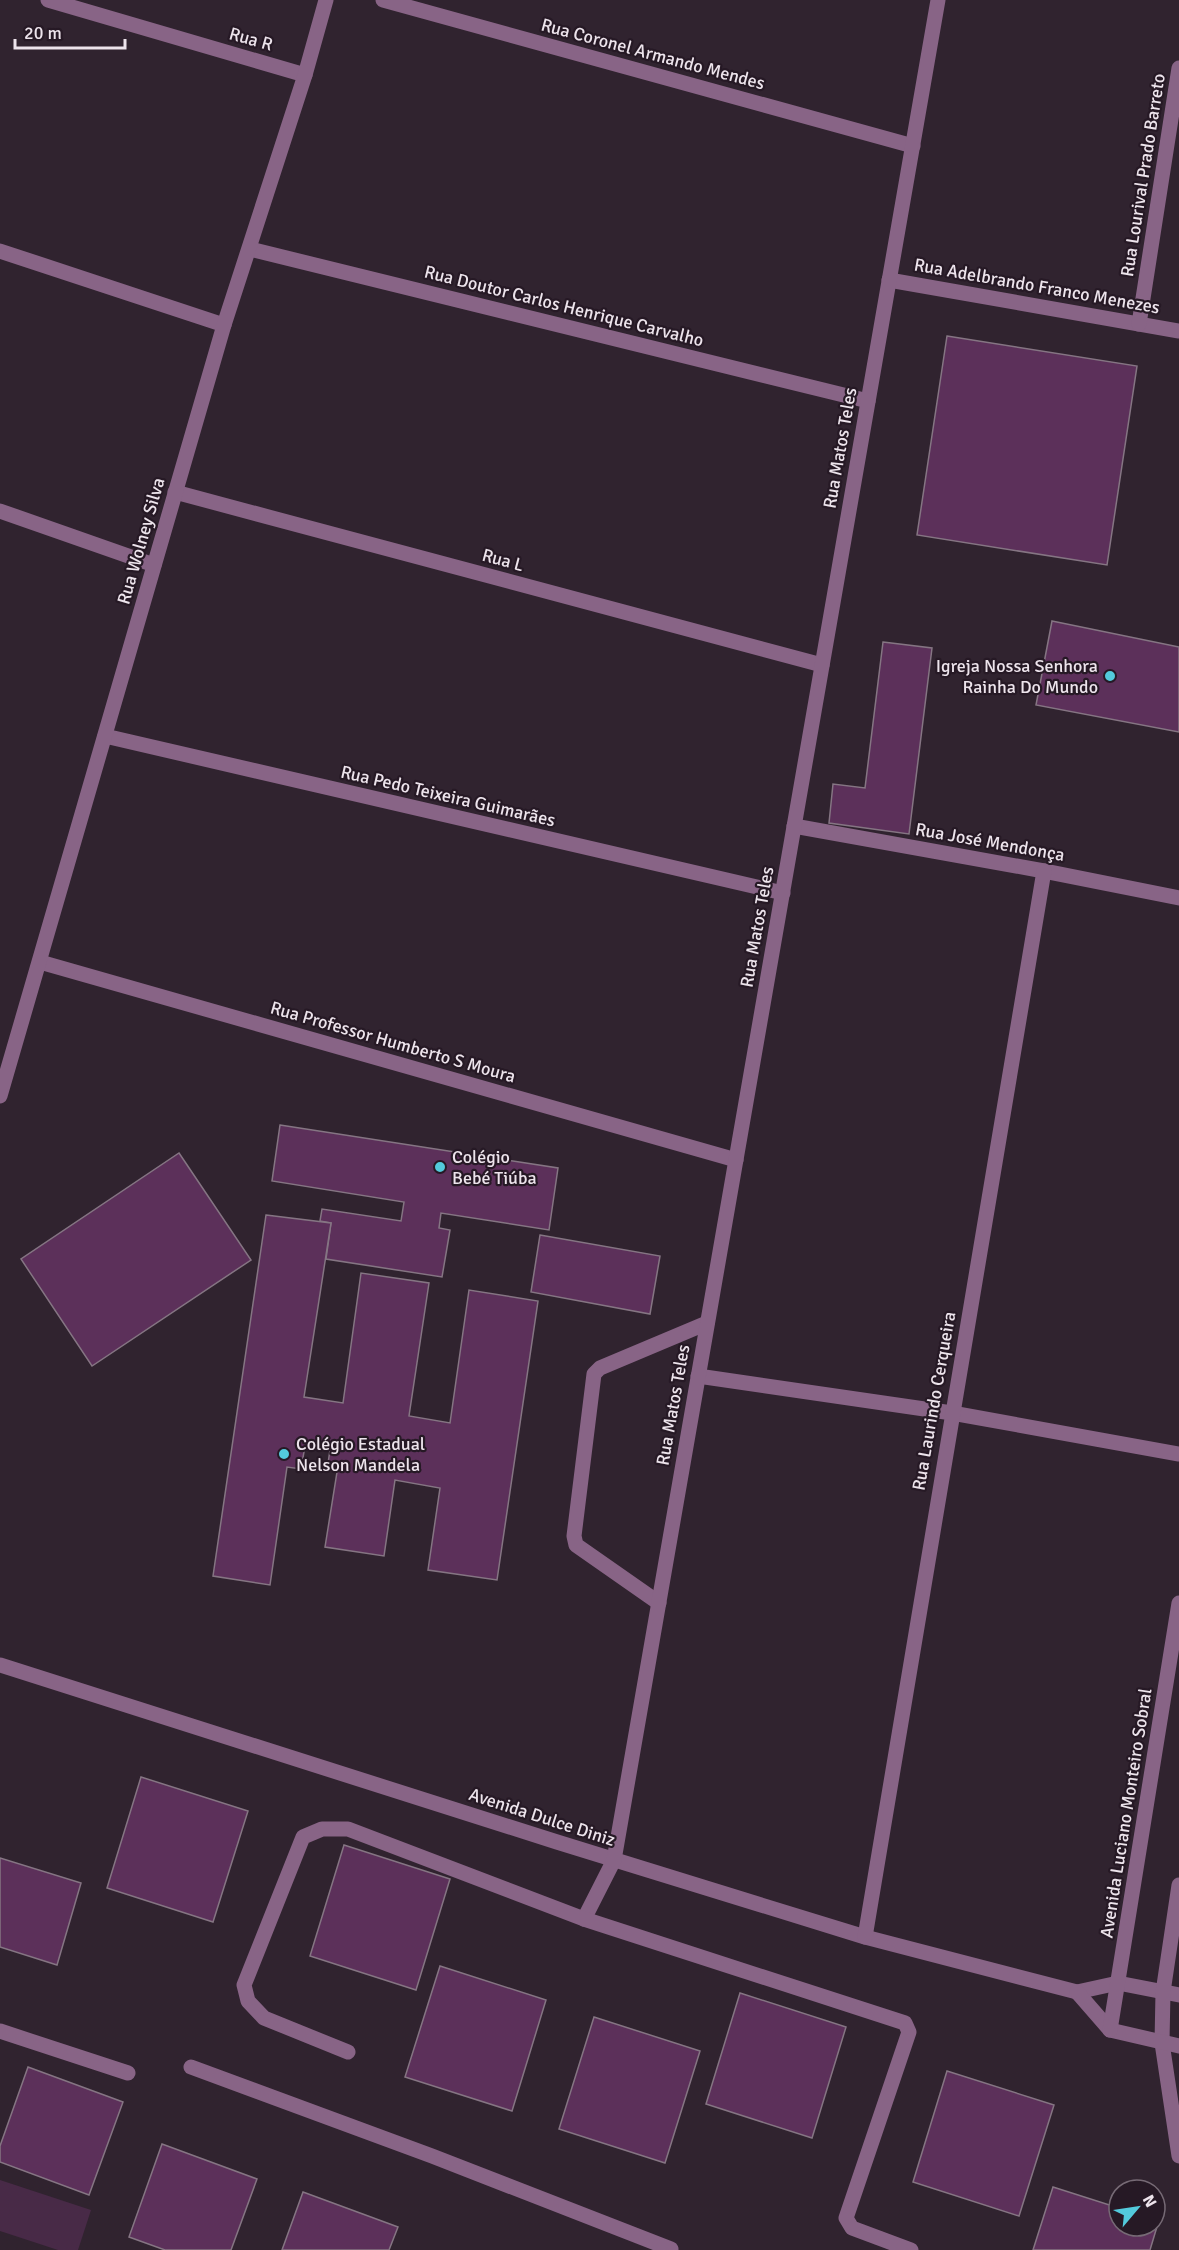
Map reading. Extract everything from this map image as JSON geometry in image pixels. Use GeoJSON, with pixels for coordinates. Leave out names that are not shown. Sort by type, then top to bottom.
{"type":"FeatureCollection","features":[{"type":"Feature","properties":{"kind":"street","name":"Rua R"},"geometry":{"type":"LineString","coordinates":[[48,0],[305,75]]}},
{"type":"Feature","properties":{"kind":"street","name":"Rua Wolney Silva"},"geometry":{"type":"LineString","coordinates":[[0,1096],[224,325],[250,249],[327,0]]}},
{"type":"Feature","properties":{"kind":"street","name":"Rua Coronel Armando Mendes"},"geometry":{"type":"LineString","coordinates":[[383,0],[913,146]]}},
{"type":"Feature","properties":{"kind":"street","name":"Rua Matos Teles"},"geometry":{"type":"LineString","coordinates":[[584,1919],[614,1860],[938,0]]}},
{"type":"Feature","properties":{"kind":"street","name":"Rua Lourival Prado Barreto"},"geometry":{"type":"LineString","coordinates":[[1139,324],[1179,68]]}},
{"type":"Feature","properties":{"kind":"street","name":"Rua Doutor Carlos Henrique Carvalho"},"geometry":{"type":"LineString","coordinates":[[250,249],[868,401]]}},
{"type":"Feature","properties":{"kind":"street"},"geometry":{"type":"LineString","coordinates":[[0,251],[224,325]]}},
{"type":"Feature","properties":{"kind":"street","name":"Rua Adelbrando Franco Menezes"},"geometry":{"type":"LineString","coordinates":[[889,280],[1179,331]]}},
{"type":"Feature","properties":{"kind":"street","name":"Rua L"},"geometry":{"type":"LineString","coordinates":[[175,492],[822,665]]}},
{"type":"Feature","properties":{"kind":"street"},"geometry":{"type":"LineString","coordinates":[[0,512],[154,565]]}},
{"type":"Feature","properties":{"kind":"street","name":"Rua Pedo Teixeira Guimarães"},"geometry":{"type":"LineString","coordinates":[[105,736],[783,893]]}},
{"type":"Feature","properties":{"kind":"street","name":"Rua José Mendonça"},"geometry":{"type":"LineString","coordinates":[[794,826],[1179,898]]}},
{"type":"Feature","properties":{"kind":"street","name":"Rua Laurindo Cerqueira"},"geometry":{"type":"LineString","coordinates":[[865,1937],[1044,871]]}},
{"type":"Feature","properties":{"kind":"street","name":"Rua Professor Humberto S Moura"},"geometry":{"type":"LineString","coordinates":[[40,962],[736,1160]]}},
{"type":"Feature","properties":{"kind":"street"},"geometry":{"type":"LineString","coordinates":[[659,1603],[576,1545],[574,1536],[594,1374],[600,1368],[707,1323]]}},
{"type":"Feature","properties":{"kind":"street"},"geometry":{"type":"LineString","coordinates":[[698,1376],[952,1413],[1179,1454]]}},
{"type":"Feature","properties":{"kind":"street","name":"Avenida Luciano Monteiro Sobral"},"geometry":{"type":"LineString","coordinates":[[1110,2030],[1179,1603]]}},
{"type":"Feature","properties":{"kind":"street","name":"Avenida Dulce Diniz"},"geometry":{"type":"LineString","coordinates":[[0,1665],[614,1860],[865,1937],[1077,1992],[1118,1983],[1179,1995]]}},
{"type":"Feature","properties":{"kind":"street"},"geometry":{"type":"LineString","coordinates":[[348,2052],[264,2018],[249,2001],[244,1985],[303,1837],[322,1829],[348,1829],[584,1919],[905,2024],[909,2032],[846,2218],[852,2228],[911,2250]]}},
{"type":"Feature","properties":{"kind":"street"},"geometry":{"type":"LineString","coordinates":[[1179,1885],[1163,1992],[1162,2043],[1179,2156]]}},
{"type":"Feature","properties":{"kind":"street"},"geometry":{"type":"LineString","coordinates":[[1077,1992],[1110,2030],[1179,2046]]}},
{"type":"Feature","properties":{"kind":"street"},"geometry":{"type":"LineString","coordinates":[[0,2031],[128,2073]]}},
{"type":"Feature","properties":{"kind":"street"},"geometry":{"type":"LineString","coordinates":[[191,2067],[671,2248]]}},
{"type":"Feature","properties":{"kind":"shaded area"},"geometry":{"type":"Polygon","coordinates":[[[0,2180],[91,2210],[78,2250],[58,2250],[0,2231],[0,2180]]]}},
{"type":"Feature","properties":{"kind":"building"},"geometry":{"type":"Polygon","coordinates":[[[947,336],[1137,366],[1107,565],[917,535],[947,336]]]}},
{"type":"Feature","properties":{"kind":"building","name":"Igreja Nossa Senhora Rainha Do Mundo"},"geometry":{"type":"Polygon","coordinates":[[[1052,621],[1179,647],[1179,732],[1036,705],[1052,621]]]}},
{"type":"Feature","properties":{"kind":"building"},"geometry":{"type":"Polygon","coordinates":[[[883,642],[932,648],[909,834],[829,823],[833,784],[865,788],[883,642]]]}},
{"type":"Feature","properties":{"kind":"building"},"geometry":{"type":"Polygon","coordinates":[[[280,1125],[558,1168],[549,1230],[441,1213],[439,1228],[450,1230],[442,1277],[326,1259],[331,1223],[320,1221],[322,1209],[401,1221],[404,1202],[272,1181],[280,1125]]]}},
{"type":"Feature","properties":{"kind":"building"},"geometry":{"type":"Polygon","coordinates":[[[179,1153],[251,1260],[92,1366],[21,1259],[179,1153]]]}},
{"type":"Feature","properties":{"kind":"building"},"geometry":{"type":"Polygon","coordinates":[[[266,1215],[331,1223],[304,1397],[343,1403],[361,1273],[429,1283],[409,1416],[450,1423],[469,1290],[538,1301],[497,1580],[428,1570],[440,1488],[395,1480],[384,1556],[325,1547],[337,1472],[327,1470],[330,1450],[305,1446],[301,1469],[287,1467],[270,1585],[213,1576],[266,1215]]]}},
{"type":"Feature","properties":{"kind":"building"},"geometry":{"type":"Polygon","coordinates":[[[540,1235],[660,1256],[650,1314],[531,1292],[540,1235]]]}},
{"type":"Feature","properties":{"kind":"building"},"geometry":{"type":"Polygon","coordinates":[[[141,1777],[248,1811],[213,1922],[107,1888],[141,1777]]]}},
{"type":"Feature","properties":{"kind":"building"},"geometry":{"type":"Polygon","coordinates":[[[344,1845],[450,1879],[416,1990],[310,1956],[344,1845]]]}},
{"type":"Feature","properties":{"kind":"building"},"geometry":{"type":"Polygon","coordinates":[[[0,1858],[81,1883],[57,1965],[0,1947],[0,1858]]]}},
{"type":"Feature","properties":{"kind":"building"},"geometry":{"type":"Polygon","coordinates":[[[440,1966],[546,2000],[512,2111],[405,2077],[440,1966]]]}},
{"type":"Feature","properties":{"kind":"building"},"geometry":{"type":"Polygon","coordinates":[[[740,1993],[846,2027],[812,2138],[706,2104],[740,1993]]]}},
{"type":"Feature","properties":{"kind":"building"},"geometry":{"type":"Polygon","coordinates":[[[594,2017],[700,2051],[665,2163],[559,2129],[594,2017]]]}},
{"type":"Feature","properties":{"kind":"building"},"geometry":{"type":"Polygon","coordinates":[[[28,2067],[123,2102],[89,2195],[0,2162],[0,2146],[28,2067]]]}},
{"type":"Feature","properties":{"kind":"building"},"geometry":{"type":"Polygon","coordinates":[[[947,2071],[1054,2105],[1019,2216],[913,2182],[947,2071]]]}},
{"type":"Feature","properties":{"kind":"building"},"geometry":{"type":"Polygon","coordinates":[[[162,2144],[257,2179],[231,2250],[165,2250],[129,2237],[162,2144]]]}},
{"type":"Feature","properties":{"kind":"building"},"geometry":{"type":"Polygon","coordinates":[[[1053,2187],[1107,2204],[1107,2238],[1154,2238],[1150,2250],[1033,2250],[1053,2187]]]}},
{"type":"Feature","properties":{"kind":"building"},"geometry":{"type":"Polygon","coordinates":[[[303,2192],[398,2227],[389,2250],[282,2250],[303,2192]]]}},
{"type":"Feature","properties":{"kind":"place","name":"Igreja Nossa Senhora Rainha Do Mundo"},"geometry":{"type":"Point","coordinates":[1110,676]}},
{"type":"Feature","properties":{"kind":"place","name":"Colégio Bebé Tiúba"},"geometry":{"type":"Point","coordinates":[440,1167]}},
{"type":"Feature","properties":{"kind":"place","name":"Colégio Estadual Nelson Mandela"},"geometry":{"type":"Point","coordinates":[284,1454]}}]}
